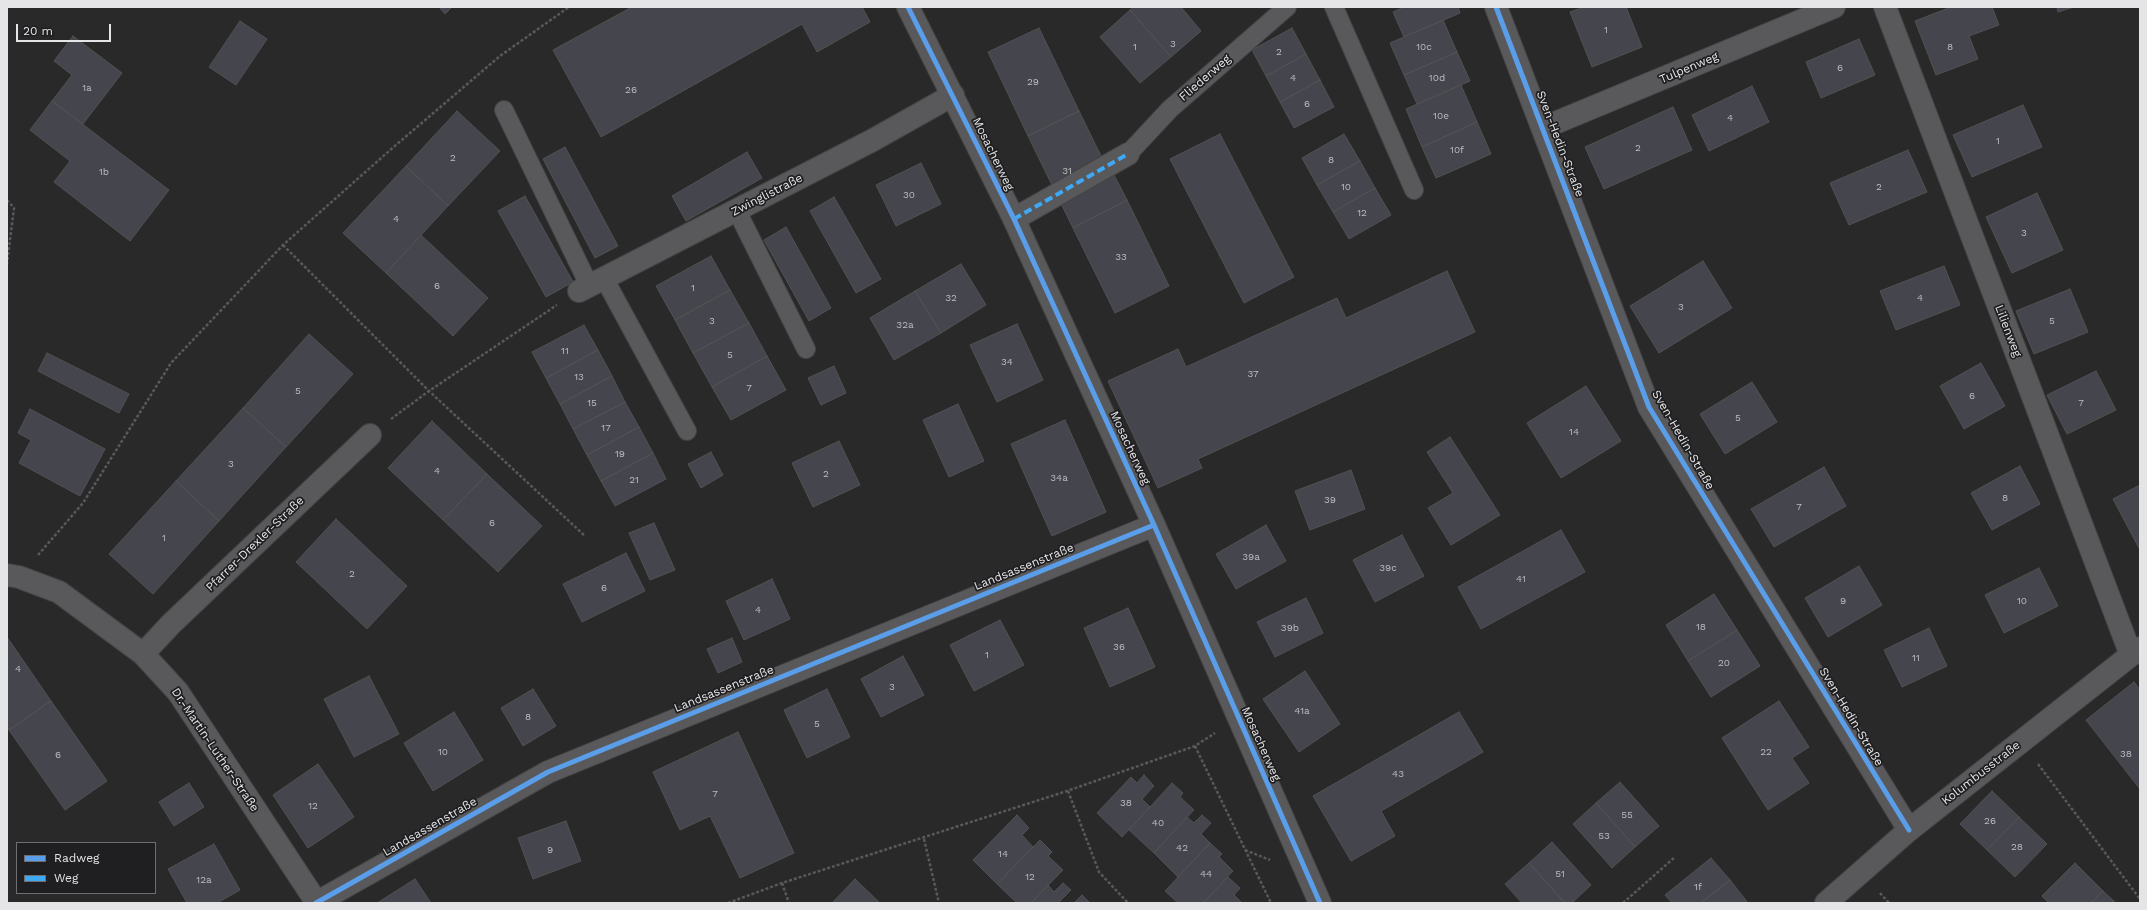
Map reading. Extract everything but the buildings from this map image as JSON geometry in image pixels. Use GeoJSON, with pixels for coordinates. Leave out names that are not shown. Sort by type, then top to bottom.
{"type":"FeatureCollection","features":[{"type":"Feature","properties":{"kind":"street","name":"Mosacherweg"},"geometry":{"type":"LineString","coordinates":[[908,7],[1014,219],[1154,525],[1320,903]]}},
{"type":"Feature","properties":{"kind":"street","name":"Sven-Hedin-Straße"},"geometry":{"type":"LineString","coordinates":[[1496,7],[1649,407],[1909,830]]}},
{"type":"Feature","properties":{"kind":"street","name":"Tulpenweg"},"geometry":{"type":"LineString","coordinates":[[1543,128],[1834,7]]}},
{"type":"Feature","properties":{"kind":"street","name":"Lilienweg"},"geometry":{"type":"LineString","coordinates":[[1885,7],[2136,652]]}},
{"type":"Feature","properties":{"kind":"street","name":"Zwinglistraße"},"geometry":{"type":"LineString","coordinates":[[591,285],[874,140],[953,95]]}},
{"type":"Feature","properties":{"kind":"street"},"geometry":{"type":"LineString","coordinates":[[1014,219],[1128,154]]}},
{"type":"Feature","properties":{"kind":"street","name":"Pfarrer-Drexler-Straße"},"geometry":{"type":"LineString","coordinates":[[143,654],[171,624],[370,435]]}},
{"type":"Feature","properties":{"kind":"street","name":"Landsassenstraße"},"geometry":{"type":"LineString","coordinates":[[317,903],[548,772],[1154,525]]}},
{"type":"Feature","properties":{"kind":"street","name":"Dr.-Martin-Luther-Straße"},"geometry":{"type":"LineString","coordinates":[[13,576],[60,592],[143,654],[178,692],[317,903]]}},
{"type":"Feature","properties":{"kind":"street","name":"Kolumbusstraße"},"geometry":{"type":"LineString","coordinates":[[1826,903],[1909,830],[2136,652]]}},
{"type":"Feature","properties":{"kind":"lane","name":"Fliederweg"},"geometry":{"type":"LineString","coordinates":[[1128,154],[1170,109],[1286,7]]}},
{"type":"Feature","properties":{"kind":"lane"},"geometry":{"type":"LineString","coordinates":[[1334,7],[1414,190]]}},
{"type":"Feature","properties":{"kind":"lane"},"geometry":{"type":"LineString","coordinates":[[504,110],[591,285],[687,431]]}},
{"type":"Feature","properties":{"kind":"lane"},"geometry":{"type":"LineString","coordinates":[[737,211],[806,349]]}},
{"type":"Feature","properties":{"kind":"path"},"geometry":{"type":"LineString","coordinates":[[13,576],[83,503],[171,363],[283,245],[388,151],[500,56],[569,7]]}},
{"type":"Feature","properties":{"kind":"path"},"geometry":{"type":"LineString","coordinates":[[7,200],[14,208],[7,264]]}},
{"type":"Feature","properties":{"kind":"path"},"geometry":{"type":"LineString","coordinates":[[283,245],[429,391],[585,536]]}},
{"type":"Feature","properties":{"kind":"path"},"geometry":{"type":"LineString","coordinates":[[370,435],[429,391],[591,285]]}},
{"type":"Feature","properties":{"kind":"path"},"geometry":{"type":"LineString","coordinates":[[2021,742],[2140,899]]}},
{"type":"Feature","properties":{"kind":"path"},"geometry":{"type":"LineString","coordinates":[[728,903],[782,883],[924,839],[1068,791],[1195,746],[1271,903]]}},
{"type":"Feature","properties":{"kind":"path"},"geometry":{"type":"LineString","coordinates":[[1068,791],[1098,872],[1128,903]]}},
{"type":"Feature","properties":{"kind":"path"},"geometry":{"type":"LineString","coordinates":[[924,839],[939,903]]}},
{"type":"Feature","properties":{"kind":"path"},"geometry":{"type":"LineString","coordinates":[[1623,903],[1675,858]]}},
{"type":"Feature","properties":{"kind":"path"},"geometry":{"type":"LineString","coordinates":[[782,883],[790,903]]}},
{"type":"Feature","properties":{"kind":"marked path"},"geometry":{"type":"LineString","coordinates":[[1014,219],[1128,154]]}},
{"type":"Feature","properties":{"kind":"cycle path"},"geometry":{"type":"LineString","coordinates":[[908,7],[1014,219],[1154,525],[1320,903]]}},
{"type":"Feature","properties":{"kind":"cycle path"},"geometry":{"type":"LineString","coordinates":[[1496,7],[1649,407],[1909,830]]}},
{"type":"Feature","properties":{"kind":"cycle path"},"geometry":{"type":"LineString","coordinates":[[316,903],[548,772],[1154,525]]}}]}
